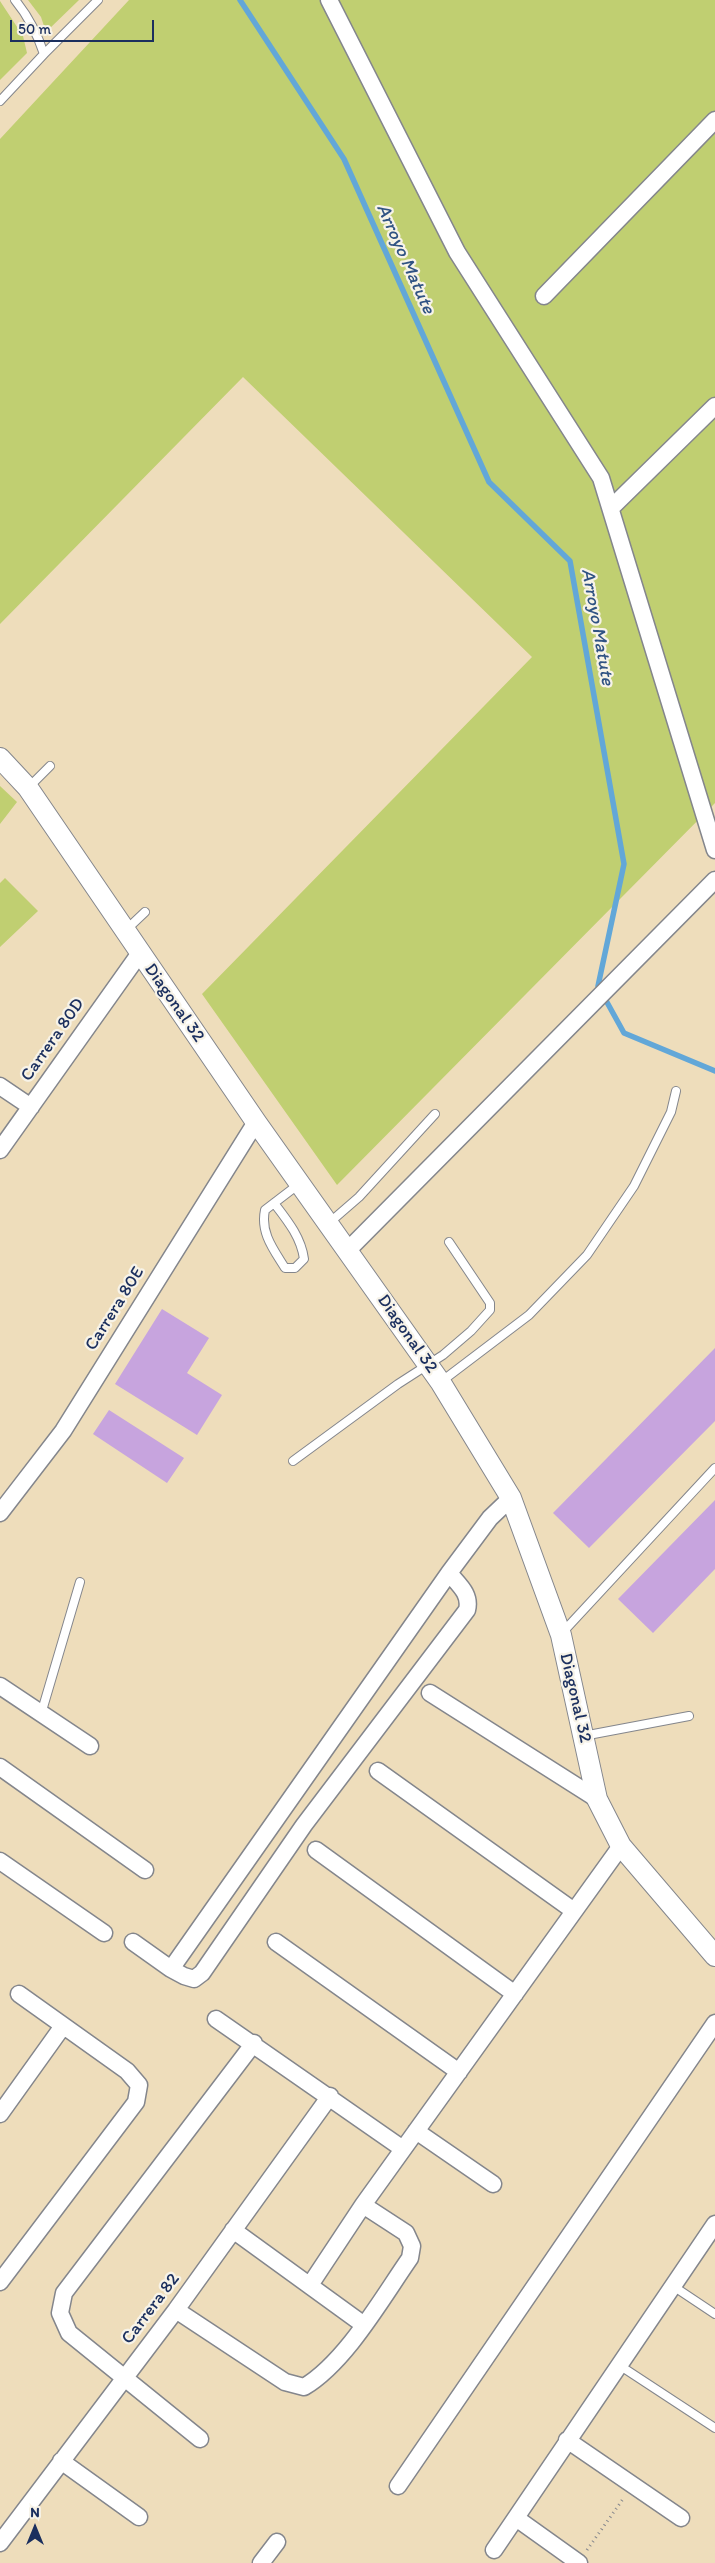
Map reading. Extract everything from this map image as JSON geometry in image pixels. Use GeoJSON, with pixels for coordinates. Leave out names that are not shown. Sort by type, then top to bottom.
{"type":"FeatureCollection","features":[{"type":"Feature","properties":{"kind":"street"},"geometry":{"type":"LineString","coordinates":[[329,0],[457,252],[601,478],[715,850]]}},
{"type":"Feature","properties":{"kind":"street"},"geometry":{"type":"LineString","coordinates":[[544,296],[715,120]]}},
{"type":"Feature","properties":{"kind":"street"},"geometry":{"type":"LineString","coordinates":[[611,508],[715,406]]}},
{"type":"Feature","properties":{"kind":"street","name":"Diagonal 32"},"geometry":{"type":"LineString","coordinates":[[0,758],[28,788],[256,1122],[428,1364],[511,1498],[561,1635],[597,1799],[620,1846],[715,1956]]}},
{"type":"Feature","properties":{"kind":"street"},"geometry":{"type":"LineString","coordinates":[[348,1250],[715,880]]}},
{"type":"Feature","properties":{"kind":"street","name":"Carrera 80D"},"geometry":{"type":"LineString","coordinates":[[0,1150],[140,953]]}},
{"type":"Feature","properties":{"kind":"street"},"geometry":{"type":"LineString","coordinates":[[0,1086],[31,1106]]}},
{"type":"Feature","properties":{"kind":"street","name":"Carrera 80E"},"geometry":{"type":"LineString","coordinates":[[0,1513],[63,1431],[256,1122]]}},
{"type":"Feature","properties":{"kind":"street"},"geometry":{"type":"LineString","coordinates":[[171,1969],[449,1573],[490,1518],[511,1498]]}},
{"type":"Feature","properties":{"kind":"street"},"geometry":{"type":"LineString","coordinates":[[133,1942],[184,1976],[194,1978],[202,1974],[304,1825],[466,1610],[469,1601],[466,1592],[449,1573]]}},
{"type":"Feature","properties":{"kind":"street"},"geometry":{"type":"LineString","coordinates":[[0,1686],[90,1746]]}},
{"type":"Feature","properties":{"kind":"street"},"geometry":{"type":"LineString","coordinates":[[430,1692],[597,1799]]}},
{"type":"Feature","properties":{"kind":"street"},"geometry":{"type":"LineString","coordinates":[[0,1767],[145,1870]]}},
{"type":"Feature","properties":{"kind":"street"},"geometry":{"type":"LineString","coordinates":[[378,1770],[574,1911]]}},
{"type":"Feature","properties":{"kind":"street"},"geometry":{"type":"LineString","coordinates":[[310,2285],[363,2205],[620,1846]]}},
{"type":"Feature","properties":{"kind":"street"},"geometry":{"type":"LineString","coordinates":[[316,1850],[515,1994]]}},
{"type":"Feature","properties":{"kind":"street"},"geometry":{"type":"LineString","coordinates":[[0,1861],[104,1933]]}},
{"type":"Feature","properties":{"kind":"street"},"geometry":{"type":"LineString","coordinates":[[276,1942],[459,2072]]}},
{"type":"Feature","properties":{"kind":"street"},"geometry":{"type":"LineString","coordinates":[[0,2282],[136,2102],[139,2086],[127,2070],[19,1994]]}},
{"type":"Feature","properties":{"kind":"street"},"geometry":{"type":"LineString","coordinates":[[216,2019],[254,2043],[403,2149]]}},
{"type":"Feature","properties":{"kind":"street"},"geometry":{"type":"LineString","coordinates":[[398,2486],[715,2023]]}},
{"type":"Feature","properties":{"kind":"street"},"geometry":{"type":"LineString","coordinates":[[0,2114],[63,2026]]}},
{"type":"Feature","properties":{"kind":"street"},"geometry":{"type":"LineString","coordinates":[[200,2439],[123,2379],[69,2333],[60,2313],[64,2293],[254,2043]]}},
{"type":"Feature","properties":{"kind":"street","name":"Carrera 82"},"geometry":{"type":"LineString","coordinates":[[0,2543],[60,2461],[176,2310],[330,2096]]}},
{"type":"Feature","properties":{"kind":"street"},"geometry":{"type":"LineString","coordinates":[[416,2131],[493,2184]]}},
{"type":"Feature","properties":{"kind":"street"},"geometry":{"type":"LineString","coordinates":[[176,2310],[286,2382],[304,2387],[321,2377],[364,2325],[410,2258],[412,2246],[406,2233],[363,2205]]}},
{"type":"Feature","properties":{"kind":"street"},"geometry":{"type":"LineString","coordinates":[[494,2550],[715,2224]]}},
{"type":"Feature","properties":{"kind":"street"},"geometry":{"type":"LineString","coordinates":[[232,2230],[364,2325]]}},
{"type":"Feature","properties":{"kind":"street"},"geometry":{"type":"LineString","coordinates":[[567,2440],[634,2484],[681,2518]]}},
{"type":"Feature","properties":{"kind":"street"},"geometry":{"type":"LineString","coordinates":[[60,2461],[139,2517]]}},
{"type":"Feature","properties":{"kind":"street"},"geometry":{"type":"LineString","coordinates":[[516,2518],[579,2563]]}},
{"type":"Feature","properties":{"kind":"street"},"geometry":{"type":"LineString","coordinates":[[261,2563],[277,2542]]}},
{"type":"Feature","properties":{"kind":"lane"},"geometry":{"type":"LineString","coordinates":[[15,0],[37,33],[44,54]]}},
{"type":"Feature","properties":{"kind":"lane"},"geometry":{"type":"LineString","coordinates":[[0,101],[98,0]]}},
{"type":"Feature","properties":{"kind":"lane"},"geometry":{"type":"LineString","coordinates":[[28,788],[50,766]]}},
{"type":"Feature","properties":{"kind":"lane"},"geometry":{"type":"LineString","coordinates":[[126,931],[145,912]]}},
{"type":"Feature","properties":{"kind":"lane"},"geometry":{"type":"LineString","coordinates":[[441,1383],[529,1315],[588,1256],[634,1186],[671,1112],[676,1091]]}},
{"type":"Feature","properties":{"kind":"lane"},"geometry":{"type":"LineString","coordinates":[[329,1223],[359,1197],[435,1114]]}},
{"type":"Feature","properties":{"kind":"lane"},"geometry":{"type":"LineString","coordinates":[[274,1203],[295,1232],[302,1248],[304,1259],[295,1268],[285,1268],[266,1236],[263,1218],[265,1210],[274,1203],[300,1183]]}},
{"type":"Feature","properties":{"kind":"lane"},"geometry":{"type":"LineString","coordinates":[[293,1461],[443,1355],[464,1337],[490,1310],[490,1303],[449,1242]]}},
{"type":"Feature","properties":{"kind":"lane"},"geometry":{"type":"LineString","coordinates":[[561,1635],[715,1468]]}},
{"type":"Feature","properties":{"kind":"lane"},"geometry":{"type":"LineString","coordinates":[[41,1714],[80,1582]]}},
{"type":"Feature","properties":{"kind":"lane"},"geometry":{"type":"LineString","coordinates":[[583,1736],[689,1716]]}},
{"type":"Feature","properties":{"kind":"lane"},"geometry":{"type":"LineString","coordinates":[[673,2286],[715,2314]]}},
{"type":"Feature","properties":{"kind":"lane"},"geometry":{"type":"LineString","coordinates":[[619,2365],[715,2428]]}},
{"type":"Feature","properties":{"kind":"path"},"geometry":{"type":"LineString","coordinates":[[579,2563],[634,2484]]}},
{"type":"Feature","properties":{"kind":"green space"},"geometry":{"type":"Polygon","coordinates":[[[28,0],[79,0],[46,32],[41,17],[28,0]]]}},
{"type":"Feature","properties":{"kind":"green space"},"geometry":{"type":"Polygon","coordinates":[[[129,0],[715,0],[715,803],[337,1185],[202,994],[532,657],[243,377],[0,624],[0,139],[129,0]]]}},
{"type":"Feature","properties":{"kind":"green space"},"geometry":{"type":"Polygon","coordinates":[[[0,1],[23,36],[27,53],[0,80],[0,1]]]}},
{"type":"Feature","properties":{"kind":"green space"},"geometry":{"type":"Polygon","coordinates":[[[0,786],[17,802],[0,824],[0,786]]]}},
{"type":"Feature","properties":{"kind":"green space"},"geometry":{"type":"Polygon","coordinates":[[[5,878],[38,911],[0,947],[0,883],[5,878]]]}},
{"type":"Feature","properties":{"kind":"building"},"geometry":{"type":"Polygon","coordinates":[[[162,1309],[209,1338],[187,1373],[222,1395],[197,1435],[115,1384],[162,1309]]]}},
{"type":"Feature","properties":{"kind":"building"},"geometry":{"type":"Polygon","coordinates":[[[715,1348],[715,1421],[589,1548],[553,1513],[715,1348]]]}},
{"type":"Feature","properties":{"kind":"building"},"geometry":{"type":"Polygon","coordinates":[[[109,1410],[184,1458],[167,1483],[93,1434],[109,1410]]]}},
{"type":"Feature","properties":{"kind":"building"},"geometry":{"type":"Polygon","coordinates":[[[715,1500],[715,1569],[653,1633],[618,1599],[715,1500]]]}},
{"type":"Feature","properties":{"kind":"waterway","name":"Arroyo Matute"},"geometry":{"type":"LineString","coordinates":[[240,0],[344,159],[489,482],[570,561],[624,864],[598,986],[624,1033],[715,1071]]}}]}
